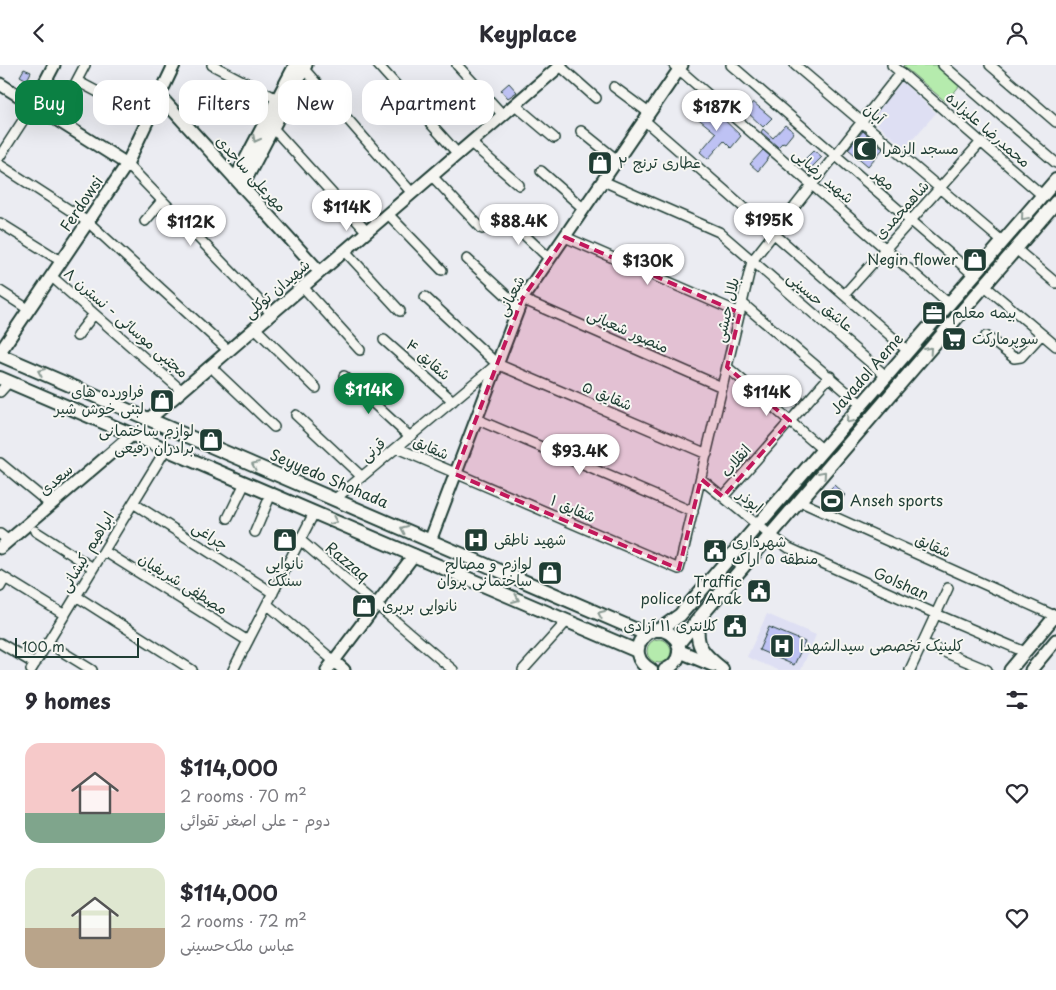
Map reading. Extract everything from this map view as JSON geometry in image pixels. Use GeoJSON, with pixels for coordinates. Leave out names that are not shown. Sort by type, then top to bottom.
{"type":"FeatureCollection","features":[{"type":"Feature","properties":{"kind":"main road","name":"Javadol Aeme"},"geometry":{"type":"LineString","coordinates":[[646,634],[659,630],[680,615],[1056,180]]}},
{"type":"Feature","properties":{"kind":"main road","name":"Javadol Aeme"},"geometry":{"type":"LineString","coordinates":[[670,670],[676,661],[679,648],[700,617],[984,285],[1055,205]]}},
{"type":"Feature","properties":{"kind":"main road"},"geometry":{"type":"LineString","coordinates":[[974,275],[984,285]]}},
{"type":"Feature","properties":{"kind":"main road","name":"Seyyedo Shohada"},"geometry":{"type":"LineString","coordinates":[[0,353],[646,634]]}},
{"type":"Feature","properties":{"kind":"main road"},"geometry":{"type":"LineString","coordinates":[[4,380],[567,621],[641,664]]}},
{"type":"Feature","properties":{"kind":"main road"},"geometry":{"type":"LineString","coordinates":[[314,513],[334,499]]}},
{"type":"Feature","properties":{"kind":"main road"},"geometry":{"type":"LineString","coordinates":[[414,555],[430,541]]}},
{"type":"Feature","properties":{"kind":"main road"},"geometry":{"type":"LineString","coordinates":[[700,617],[697,630],[701,649],[723,669]]}},
{"type":"Feature","properties":{"kind":"main road"},"geometry":{"type":"LineString","coordinates":[[659,630],[671,634],[679,648],[723,669]]}},
{"type":"Feature","properties":{"kind":"main road"},"geometry":{"type":"LineString","coordinates":[[641,664],[638,645],[646,634]]}},
{"type":"Feature","properties":{"kind":"street"},"geometry":{"type":"LineString","coordinates":[[46,80],[54,65]]}},
{"type":"Feature","properties":{"kind":"street"},"geometry":{"type":"LineString","coordinates":[[78,80],[85,65]]}},
{"type":"Feature","properties":{"kind":"street","name":"Ferdowsi"},"geometry":{"type":"LineString","coordinates":[[167,80],[174,65]]}},
{"type":"Feature","properties":{"kind":"street"},"geometry":{"type":"LineString","coordinates":[[212,65],[278,99]]}},
{"type":"Feature","properties":{"kind":"street"},"geometry":{"type":"LineString","coordinates":[[378,65],[458,154]]}},
{"type":"Feature","properties":{"kind":"street","name":"مهر"},"geometry":{"type":"LineString","coordinates":[[731,65],[974,275]]}},
{"type":"Feature","properties":{"kind":"street","name":"آبان"},"geometry":{"type":"LineString","coordinates":[[795,65],[1003,242]]}},
{"type":"Feature","properties":{"kind":"street","name":"محمدرضا علیزاده"},"geometry":{"type":"LineString","coordinates":[[892,65],[1042,195]]}},
{"type":"Feature","properties":{"kind":"street"},"geometry":{"type":"LineString","coordinates":[[944,65],[1056,163]]}},
{"type":"Feature","properties":{"kind":"street"},"geometry":{"type":"LineString","coordinates":[[990,65],[1056,122]]}},
{"type":"Feature","properties":{"kind":"street"},"geometry":{"type":"LineString","coordinates":[[294,80],[302,66],[412,193]]}},
{"type":"Feature","properties":{"kind":"street"},"geometry":{"type":"LineString","coordinates":[[558,66],[596,98]]}},
{"type":"Feature","properties":{"kind":"street","name":"شهیدان توکلی"},"geometry":{"type":"LineString","coordinates":[[149,419],[368,232],[558,66]]}},
{"type":"Feature","properties":{"kind":"street","name":"شعبانی"},"geometry":{"type":"LineString","coordinates":[[430,541],[521,303],[647,117],[678,66]]}},
{"type":"Feature","properties":{"kind":"street","name":"شهید رضایی"},"geometry":{"type":"LineString","coordinates":[[678,66],[949,304]]}},
{"type":"Feature","properties":{"kind":"street"},"geometry":{"type":"LineString","coordinates":[[463,67],[502,115]]}},
{"type":"Feature","properties":{"kind":"street","name":"بلال حبشی"},"geometry":{"type":"LineString","coordinates":[[679,569],[752,261],[901,72]]}},
{"type":"Feature","properties":{"kind":"street"},"geometry":{"type":"LineString","coordinates":[[0,84],[15,94]]}},
{"type":"Feature","properties":{"kind":"street"},"geometry":{"type":"LineString","coordinates":[[614,87],[774,233],[908,351]]}},
{"type":"Feature","properties":{"kind":"street"},"geometry":{"type":"LineString","coordinates":[[515,105],[554,138]]}},
{"type":"Feature","properties":{"kind":"street","name":"مهرعلی ساجدی"},"geometry":{"type":"LineString","coordinates":[[169,106],[320,272]]}},
{"type":"Feature","properties":{"kind":"street"},"geometry":{"type":"LineString","coordinates":[[239,183],[278,109]]}},
{"type":"Feature","properties":{"kind":"street"},"geometry":{"type":"LineString","coordinates":[[250,162],[273,129],[278,113]]}},
{"type":"Feature","properties":{"kind":"street"},"geometry":{"type":"LineString","coordinates":[[0,156],[20,125]]}},
{"type":"Feature","properties":{"kind":"street"},"geometry":{"type":"LineString","coordinates":[[64,125],[127,164],[272,314]]}},
{"type":"Feature","properties":{"kind":"street","name":"Ferdowsi"},"geometry":{"type":"LineString","coordinates":[[0,353],[127,164],[146,125]]}},
{"type":"Feature","properties":{"kind":"street"},"geometry":{"type":"LineString","coordinates":[[273,129],[368,232]]}},
{"type":"Feature","properties":{"kind":"street"},"geometry":{"type":"LineString","coordinates":[[581,131],[617,161]]}},
{"type":"Feature","properties":{"kind":"street","name":"شاهمحمدی"},"geometry":{"type":"LineString","coordinates":[[844,295],[981,142]]}},
{"type":"Feature","properties":{"kind":"street"},"geometry":{"type":"LineString","coordinates":[[471,143],[519,185]]}},
{"type":"Feature","properties":{"kind":"street"},"geometry":{"type":"LineString","coordinates":[[0,165],[88,222],[229,351]]}},
{"type":"Feature","properties":{"kind":"street"},"geometry":{"type":"LineString","coordinates":[[541,171],[584,209]]}},
{"type":"Feature","properties":{"kind":"street"},"geometry":{"type":"LineString","coordinates":[[432,176],[482,229]]}},
{"type":"Feature","properties":{"kind":"street","name":"عاشق حسینی"},"geometry":{"type":"LineString","coordinates":[[603,181],[719,232],[886,377]]}},
{"type":"Feature","properties":{"kind":"street"},"geometry":{"type":"LineString","coordinates":[[145,221],[162,201]]}},
{"type":"Feature","properties":{"kind":"street"},"geometry":{"type":"LineString","coordinates":[[388,214],[442,270]]}},
{"type":"Feature","properties":{"kind":"street"},"geometry":{"type":"LineString","coordinates":[[504,216],[550,259]]}},
{"type":"Feature","properties":{"kind":"street"},"geometry":{"type":"LineString","coordinates":[[0,223],[61,261]]}},
{"type":"Feature","properties":{"kind":"street"},"geometry":{"type":"LineString","coordinates":[[565,237],[740,313]]}},
{"type":"Feature","properties":{"kind":"street"},"geometry":{"type":"LineString","coordinates":[[1016,249],[1056,283]]}},
{"type":"Feature","properties":{"kind":"street"},"geometry":{"type":"LineString","coordinates":[[345,251],[400,311]]}},
{"type":"Feature","properties":{"kind":"street","name":"منصور شعبانی"},"geometry":{"type":"LineString","coordinates":[[467,259],[521,303],[722,387]]}},
{"type":"Feature","properties":{"kind":"street","name":"مجتبی موسائی - نسترن ۸"},"geometry":{"type":"LineString","coordinates":[[51,276],[182,391]]}},
{"type":"Feature","properties":{"kind":"street"},"geometry":{"type":"LineString","coordinates":[[984,285],[1056,346]]}},
{"type":"Feature","properties":{"kind":"street"},"geometry":{"type":"LineString","coordinates":[[303,287],[360,349]]}},
{"type":"Feature","properties":{"kind":"street"},"geometry":{"type":"LineString","coordinates":[[0,291],[28,309]]}},
{"type":"Feature","properties":{"kind":"street","name":"شقایق ۵"},"geometry":{"type":"LineString","coordinates":[[425,297],[498,364],[706,454]]}},
{"type":"Feature","properties":{"kind":"street"},"geometry":{"type":"LineString","coordinates":[[742,303],[862,405]]}},
{"type":"Feature","properties":{"kind":"street"},"geometry":{"type":"LineString","coordinates":[[77,337],[94,314]]}},
{"type":"Feature","properties":{"kind":"street"},"geometry":{"type":"LineString","coordinates":[[256,328],[316,389]]}},
{"type":"Feature","properties":{"kind":"street"},"geometry":{"type":"LineString","coordinates":[[986,336],[1014,358],[1018,358],[1042,334]]}},
{"type":"Feature","properties":{"kind":"street","name":"شقایق ۴"},"geometry":{"type":"LineString","coordinates":[[384,340],[453,401]]}},
{"type":"Feature","properties":{"kind":"street","name":"قرنی"},"geometry":{"type":"LineString","coordinates":[[334,499],[498,364]]}},
{"type":"Feature","properties":{"kind":"street"},"geometry":{"type":"LineString","coordinates":[[211,367],[274,427]]}},
{"type":"Feature","properties":{"kind":"street"},"geometry":{"type":"LineString","coordinates":[[727,367],[823,450]]}},
{"type":"Feature","properties":{"kind":"street"},"geometry":{"type":"LineString","coordinates":[[344,376],[410,437]]}},
{"type":"Feature","properties":{"kind":"street","name":"انقلاب"},"geometry":{"type":"LineString","coordinates":[[723,497],[830,377]]}},
{"type":"Feature","properties":{"kind":"street"},"geometry":{"type":"LineString","coordinates":[[0,392],[4,380]]}},
{"type":"Feature","properties":{"kind":"street"},"geometry":{"type":"LineString","coordinates":[[296,415],[362,477]]}},
{"type":"Feature","properties":{"kind":"street"},"geometry":{"type":"LineString","coordinates":[[476,419],[693,512]]}},
{"type":"Feature","properties":{"kind":"street","name":"سعدی"},"geometry":{"type":"LineString","coordinates":[[3,541],[51,505],[132,435]]}},
{"type":"Feature","properties":{"kind":"street","name":"شقایق"},"geometry":{"type":"LineString","coordinates":[[396,448],[455,474]]}},
{"type":"Feature","properties":{"kind":"street","name":"ابراهیم کیشانی"},"geometry":{"type":"LineString","coordinates":[[33,667],[166,449]]}},
{"type":"Feature","properties":{"kind":"street"},"geometry":{"type":"LineString","coordinates":[[0,463],[51,505]]}},
{"type":"Feature","properties":{"kind":"street","name":"شقایق ۱"},"geometry":{"type":"LineString","coordinates":[[455,474],[679,569]]}},
{"type":"Feature","properties":{"kind":"street","name":"ابوذر"},"geometry":{"type":"LineString","coordinates":[[701,479],[770,535]]}},
{"type":"Feature","properties":{"kind":"street"},"geometry":{"type":"LineString","coordinates":[[228,518],[245,483]]}},
{"type":"Feature","properties":{"kind":"street"},"geometry":{"type":"LineString","coordinates":[[255,533],[271,494]]}},
{"type":"Feature","properties":{"kind":"street","name":"شقایق"},"geometry":{"type":"LineString","coordinates":[[799,501],[1056,616]]}},
{"type":"Feature","properties":{"kind":"street","name":"چراغی"},"geometry":{"type":"LineString","coordinates":[[133,503],[273,593]]}},
{"type":"Feature","properties":{"kind":"street"},"geometry":{"type":"LineString","coordinates":[[232,670],[314,513]]}},
{"type":"Feature","properties":{"kind":"street"},"geometry":{"type":"LineString","coordinates":[[34,531],[94,568]]}},
{"type":"Feature","properties":{"kind":"street","name":"Golshan"},"geometry":{"type":"LineString","coordinates":[[770,535],[789,548],[1025,652]]}},
{"type":"Feature","properties":{"kind":"street","name":"Razzaq"},"geometry":{"type":"LineString","coordinates":[[300,540],[453,670]]}},
{"type":"Feature","properties":{"kind":"street","name":"مصطفی شریفیان"},"geometry":{"type":"LineString","coordinates":[[104,551],[248,641]]}},
{"type":"Feature","properties":{"kind":"street"},"geometry":{"type":"LineString","coordinates":[[330,666],[414,555]]}},
{"type":"Feature","properties":{"kind":"street"},"geometry":{"type":"LineString","coordinates":[[0,587],[2,576],[65,615]]}},
{"type":"Feature","properties":{"kind":"street"},"geometry":{"type":"LineString","coordinates":[[913,669],[948,588]]}},
{"type":"Feature","properties":{"kind":"street"},"geometry":{"type":"LineString","coordinates":[[76,597],[192,670]]}},
{"type":"Feature","properties":{"kind":"street"},"geometry":{"type":"LineString","coordinates":[[267,604],[330,666],[344,670]]}},
{"type":"Feature","properties":{"kind":"street"},"geometry":{"type":"LineString","coordinates":[[1010,670],[1056,616]]}},
{"type":"Feature","properties":{"kind":"street"},"geometry":{"type":"LineString","coordinates":[[523,670],[567,621]]}},
{"type":"Feature","properties":{"kind":"street"},"geometry":{"type":"LineString","coordinates":[[1031,670],[1056,640]]}},
{"type":"Feature","properties":{"kind":"street"},"geometry":{"type":"LineString","coordinates":[[0,643],[33,667]]}},
{"type":"Feature","properties":{"kind":"street"},"geometry":{"type":"LineString","coordinates":[[48,643],[92,670]]}},
{"type":"Feature","properties":{"kind":"street"},"geometry":{"type":"LineString","coordinates":[[923,643],[987,670]]}},
{"type":"Feature","properties":{"kind":"highlighted area"},"geometry":{"type":"Polygon","coordinates":[[[565,237],[740,313],[727,367],[790,421],[723,497],[701,479],[679,569],[455,474],[522,299],[565,237]]]}},
{"type":"Feature","properties":{"kind":"shaded area"},"geometry":{"type":"Polygon","coordinates":[[[902,82],[936,113],[905,148],[870,118],[902,82]]]}},
{"type":"Feature","properties":{"kind":"shaded area","name":"کلینیک تخصصی سیدالشهدا"},"geometry":{"type":"Polygon","coordinates":[[[767,614],[816,635],[801,670],[778,670],[747,657],[767,614]]]}},
{"type":"Feature","properties":{"kind":"green space"},"geometry":{"type":"Polygon","coordinates":[[[904,65],[938,65],[961,84],[946,102],[904,65]]]}},
{"type":"Feature","properties":{"kind":"green space"},"geometry":{"type":"Polygon","coordinates":[[[654,639],[664,639],[671,646],[671,656],[664,663],[654,663],[647,656],[647,646],[654,639]]]}},
{"type":"Feature","properties":{"kind":"building"},"geometry":{"type":"Polygon","coordinates":[[[24,69],[31,72],[27,80],[20,76],[24,69]]]}},
{"type":"Feature","properties":{"kind":"building"},"geometry":{"type":"Polygon","coordinates":[[[509,83],[517,92],[508,98],[501,90],[509,83]]]}},
{"type":"Feature","properties":{"kind":"building"},"geometry":{"type":"Polygon","coordinates":[[[753,102],[772,118],[763,127],[746,111],[753,102]]]}},
{"type":"Feature","properties":{"kind":"building"},"geometry":{"type":"Polygon","coordinates":[[[704,105],[714,115],[716,112],[741,136],[731,148],[724,141],[708,159],[700,152],[716,133],[695,116],[704,105]]]}},
{"type":"Feature","properties":{"kind":"building"},"geometry":{"type":"Polygon","coordinates":[[[785,125],[794,132],[785,143],[783,142],[778,147],[761,132],[763,129],[773,138],[785,125]]]}},
{"type":"Feature","properties":{"kind":"building","name":"مسجد الزهرا"},"geometry":{"type":"Polygon","coordinates":[[[863,131],[883,149],[868,166],[848,149],[863,131]]]}},
{"type":"Feature","properties":{"kind":"building"},"geometry":{"type":"Polygon","coordinates":[[[763,150],[770,156],[758,171],[750,164],[763,150]]]}},
{"type":"Feature","properties":{"kind":"building"},"geometry":{"type":"Polygon","coordinates":[[[814,150],[822,157],[811,168],[803,161],[814,150]]]}},
{"type":"Feature","properties":{"kind":"building","name":"Anseh sports"},"geometry":{"type":"Polygon","coordinates":[[[834,485],[845,495],[833,509],[824,505],[823,497],[834,485]]]}},
{"type":"Feature","properties":{"kind":"building"},"geometry":{"type":"Polygon","coordinates":[[[769,627],[805,642],[794,665],[759,650],[769,627]]]}},
{"type":"Feature","properties":{"kind":"place","name":"مسجد الزهرا"},"geometry":{"type":"Point","coordinates":[865,149]}},
{"type":"Feature","properties":{"kind":"place","name":"عطاری ترنج ۲"},"geometry":{"type":"Point","coordinates":[600,163]}},
{"type":"Feature","properties":{"kind":"place","name":"Negin flower"},"geometry":{"type":"Point","coordinates":[975,260]}},
{"type":"Feature","properties":{"kind":"place","name":"بیمه معلم"},"geometry":{"type":"Point","coordinates":[934,313]}},
{"type":"Feature","properties":{"kind":"place","name":"سوپرمارکت"},"geometry":{"type":"Point","coordinates":[954,339]}},
{"type":"Feature","properties":{"kind":"place","name":"فراورده های لبنی خوش شیر"},"geometry":{"type":"Point","coordinates":[162,401]}},
{"type":"Feature","properties":{"kind":"place","name":"لوازم ساختمانی برادران رفیعی"},"geometry":{"type":"Point","coordinates":[211,440]}},
{"type":"Feature","properties":{"kind":"place","name":"Anseh sports"},"geometry":{"type":"Point","coordinates":[832,501]}},
{"type":"Feature","properties":{"kind":"place","name":"نانوایی سنگک"},"geometry":{"type":"Point","coordinates":[285,540]}},
{"type":"Feature","properties":{"kind":"place","name":"شهید ناطقی"},"geometry":{"type":"Point","coordinates":[476,540]}},
{"type":"Feature","properties":{"kind":"place","name":"شهرداری منطقه ۵ اراک"},"geometry":{"type":"Point","coordinates":[715,551]}},
{"type":"Feature","properties":{"kind":"place","name":"لوازم و مصالح ساختمانی پروان"},"geometry":{"type":"Point","coordinates":[550,573]}},
{"type":"Feature","properties":{"kind":"place","name":"Traffic police of Arak"},"geometry":{"type":"Point","coordinates":[759,591]}},
{"type":"Feature","properties":{"kind":"place","name":"نانوایی بربری"},"geometry":{"type":"Point","coordinates":[364,606]}},
{"type":"Feature","properties":{"kind":"place","name":"کلانتری ۱۱ آزادی"},"geometry":{"type":"Point","coordinates":[735,626]}},
{"type":"Feature","properties":{"kind":"place","name":"کلینیک تخصصی سیدالشهدا"},"geometry":{"type":"Point","coordinates":[782,646]}}]}
